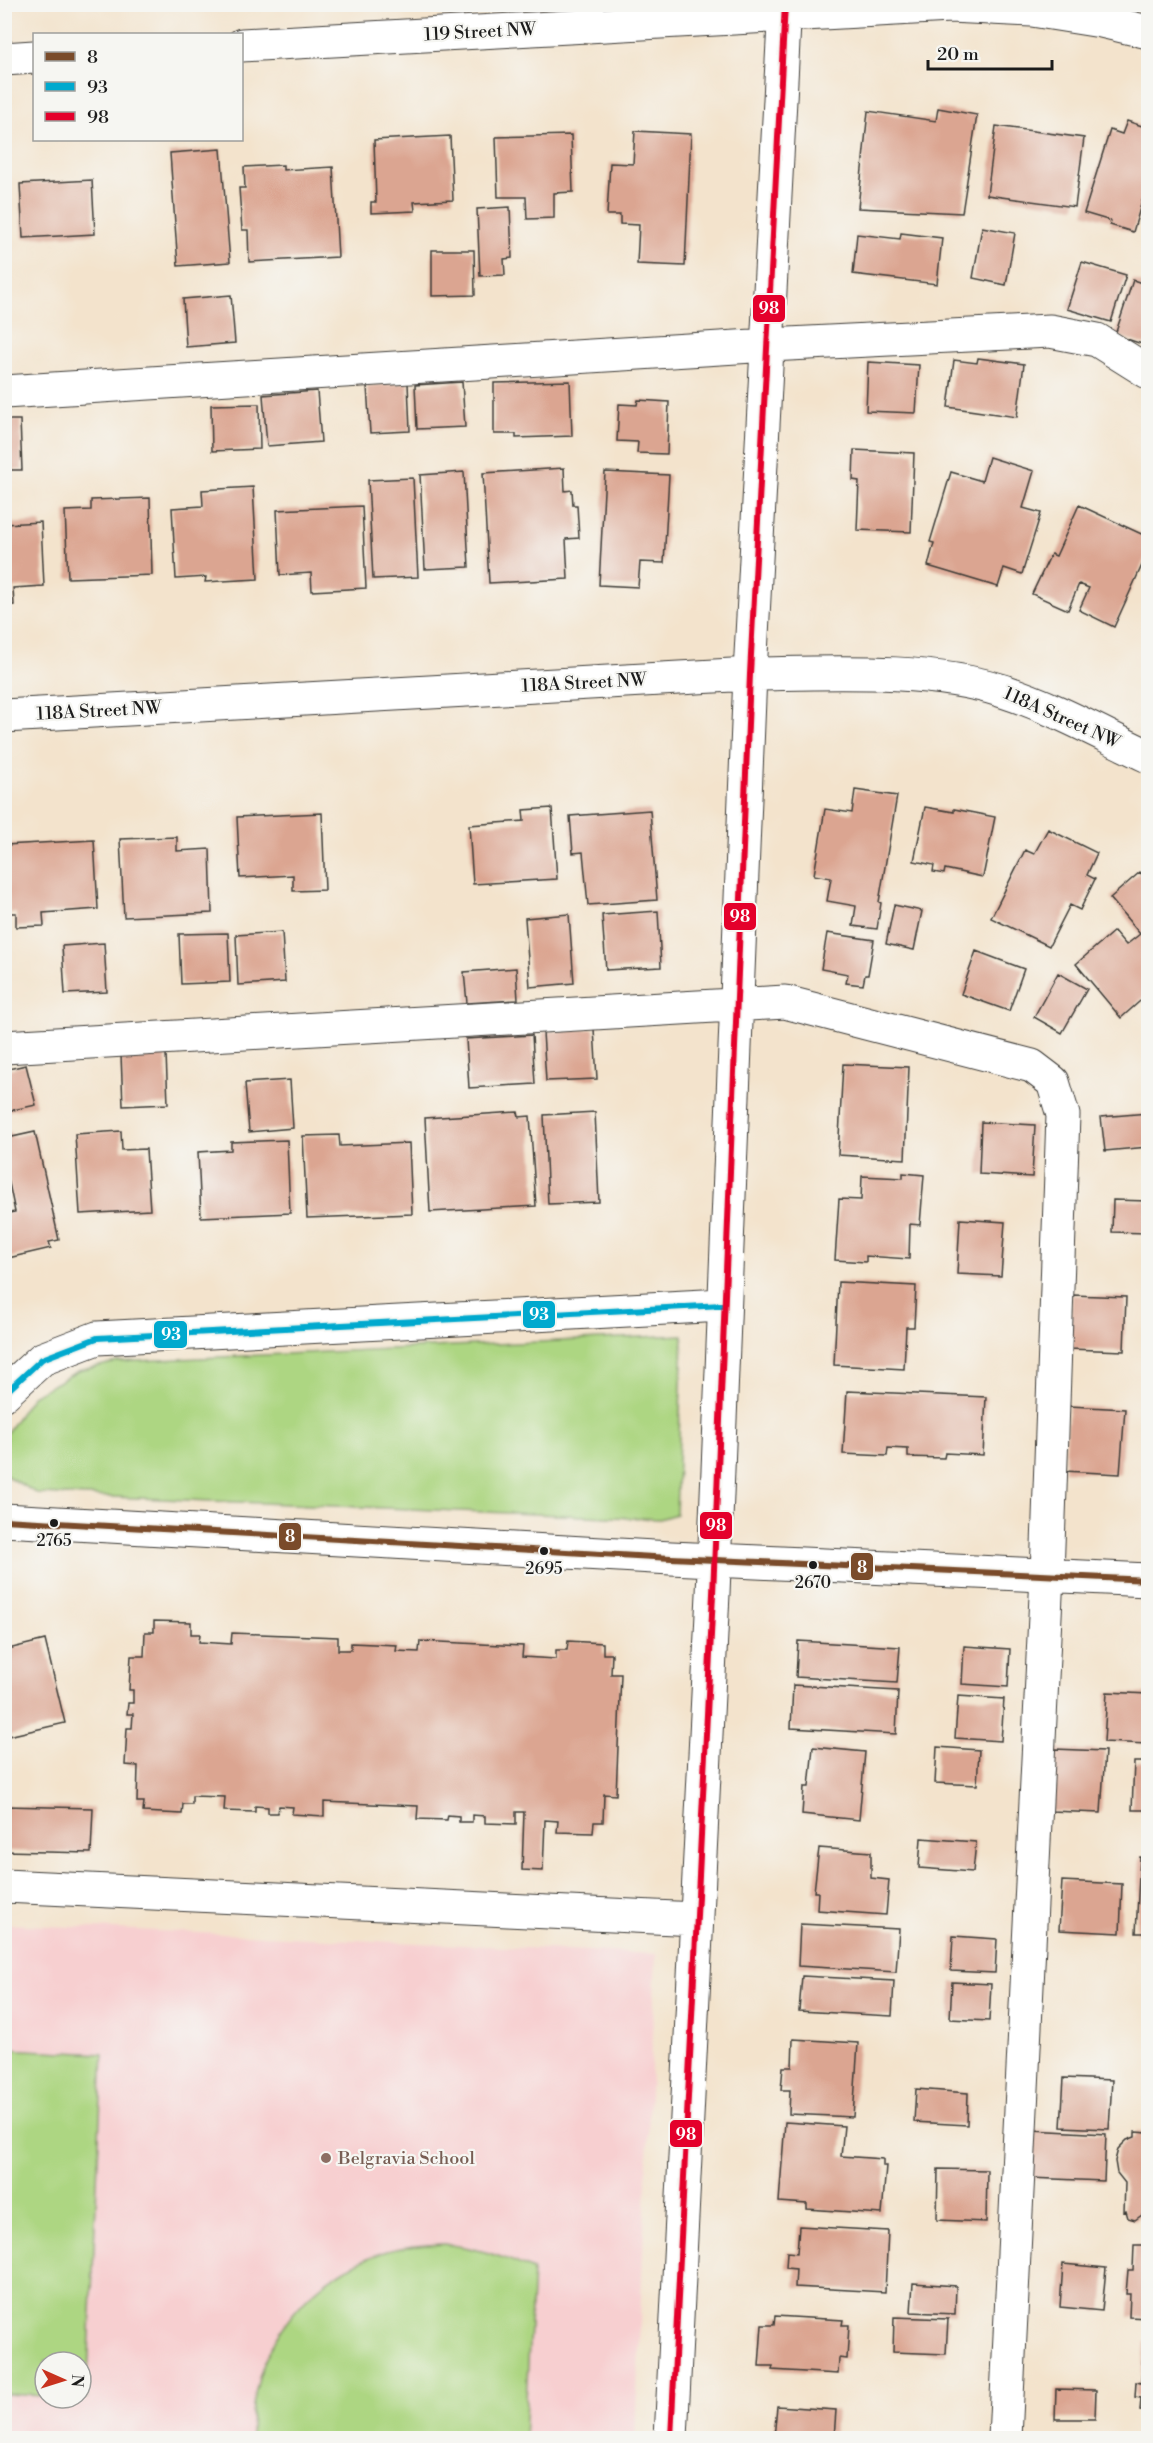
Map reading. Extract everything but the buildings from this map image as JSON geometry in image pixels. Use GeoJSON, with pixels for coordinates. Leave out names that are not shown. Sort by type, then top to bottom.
{"type":"FeatureCollection","features":[{"type":"Feature","properties":{"kind":"street","name":"119 Street NW"},"geometry":{"type":"LineString","coordinates":[[243,45],[785,9],[950,6],[1020,10],[1101,21],[1149,32]]}},
{"type":"Feature","properties":{"kind":"street"},"geometry":{"type":"LineString","coordinates":[[671,2439],[714,1560],[750,674],[785,9]]}},
{"type":"Feature","properties":{"kind":"street"},"geometry":{"type":"LineString","coordinates":[[4,59],[33,57]]}},
{"type":"Feature","properties":{"kind":"street"},"geometry":{"type":"LineString","coordinates":[[4,392],[769,345],[1050,331],[1097,340],[1149,372]]}},
{"type":"Feature","properties":{"kind":"street","name":"118A Street NW"},"geometry":{"type":"LineString","coordinates":[[4,716],[750,674],[838,673],[943,677],[1003,691],[1149,756]]}},
{"type":"Feature","properties":{"kind":"street"},"geometry":{"type":"LineString","coordinates":[[4,1047],[785,1002],[1032,1066],[1053,1082],[1063,1115],[1047,1575],[1005,2439]]}},
{"type":"Feature","properties":{"kind":"street"},"geometry":{"type":"LineString","coordinates":[[4,1394],[42,1359],[98,1338],[723,1305]]}},
{"type":"Feature","properties":{"kind":"street"},"geometry":{"type":"LineString","coordinates":[[4,1520],[714,1560],[1149,1581]]}},
{"type":"Feature","properties":{"kind":"street"},"geometry":{"type":"LineString","coordinates":[[4,1886],[696,1919]]}},
{"type":"Feature","properties":{"kind":"shaded area","name":"Belgravia School"},"geometry":{"type":"Polygon","coordinates":[[[5,1924],[656,1954],[635,2438],[5,2438],[5,1924]]]}},
{"type":"Feature","properties":{"kind":"green space"},"geometry":{"type":"Polygon","coordinates":[[[683,1335],[676,1514],[660,1519],[38,1494],[5,1475],[6,1434],[32,1396],[78,1371],[117,1362],[683,1335]]]}},
{"type":"Feature","properties":{"kind":"green space"},"geometry":{"type":"Polygon","coordinates":[[[5,2049],[103,2054],[89,2350],[33,2350],[33,2395],[5,2394],[5,2049]]]}},
{"type":"Feature","properties":{"kind":"green space"},"geometry":{"type":"Polygon","coordinates":[[[445,2244],[490,2253],[533,2270],[524,2438],[251,2438],[253,2407],[270,2349],[285,2324],[304,2301],[326,2282],[352,2266],[381,2253],[405,2247],[445,2244]]]}},
{"type":"Feature","properties":{"kind":"transit line","name":"98"},"geometry":{"type":"LineString","coordinates":[[671,2438],[713,1594],[750,674],[785,4]]}},
{"type":"Feature","properties":{"kind":"transit line","name":"93"},"geometry":{"type":"LineString","coordinates":[[4,1394],[42,1359],[97,1338],[723,1305]]}},
{"type":"Feature","properties":{"kind":"transit line","name":"8"},"geometry":{"type":"LineString","coordinates":[[4,1520],[671,1558],[1148,1580]]}},
{"type":"Feature","properties":{"kind":"place","name":"2765"},"geometry":{"type":"Point","coordinates":[54,1523]}},
{"type":"Feature","properties":{"kind":"place","name":"2695"},"geometry":{"type":"Point","coordinates":[544,1551]}},
{"type":"Feature","properties":{"kind":"place","name":"2670"},"geometry":{"type":"Point","coordinates":[813,1565]}},
{"type":"Feature","properties":{"kind":"place","name":"Belgravia School"},"geometry":{"type":"Point","coordinates":[326,2158]}}]}
